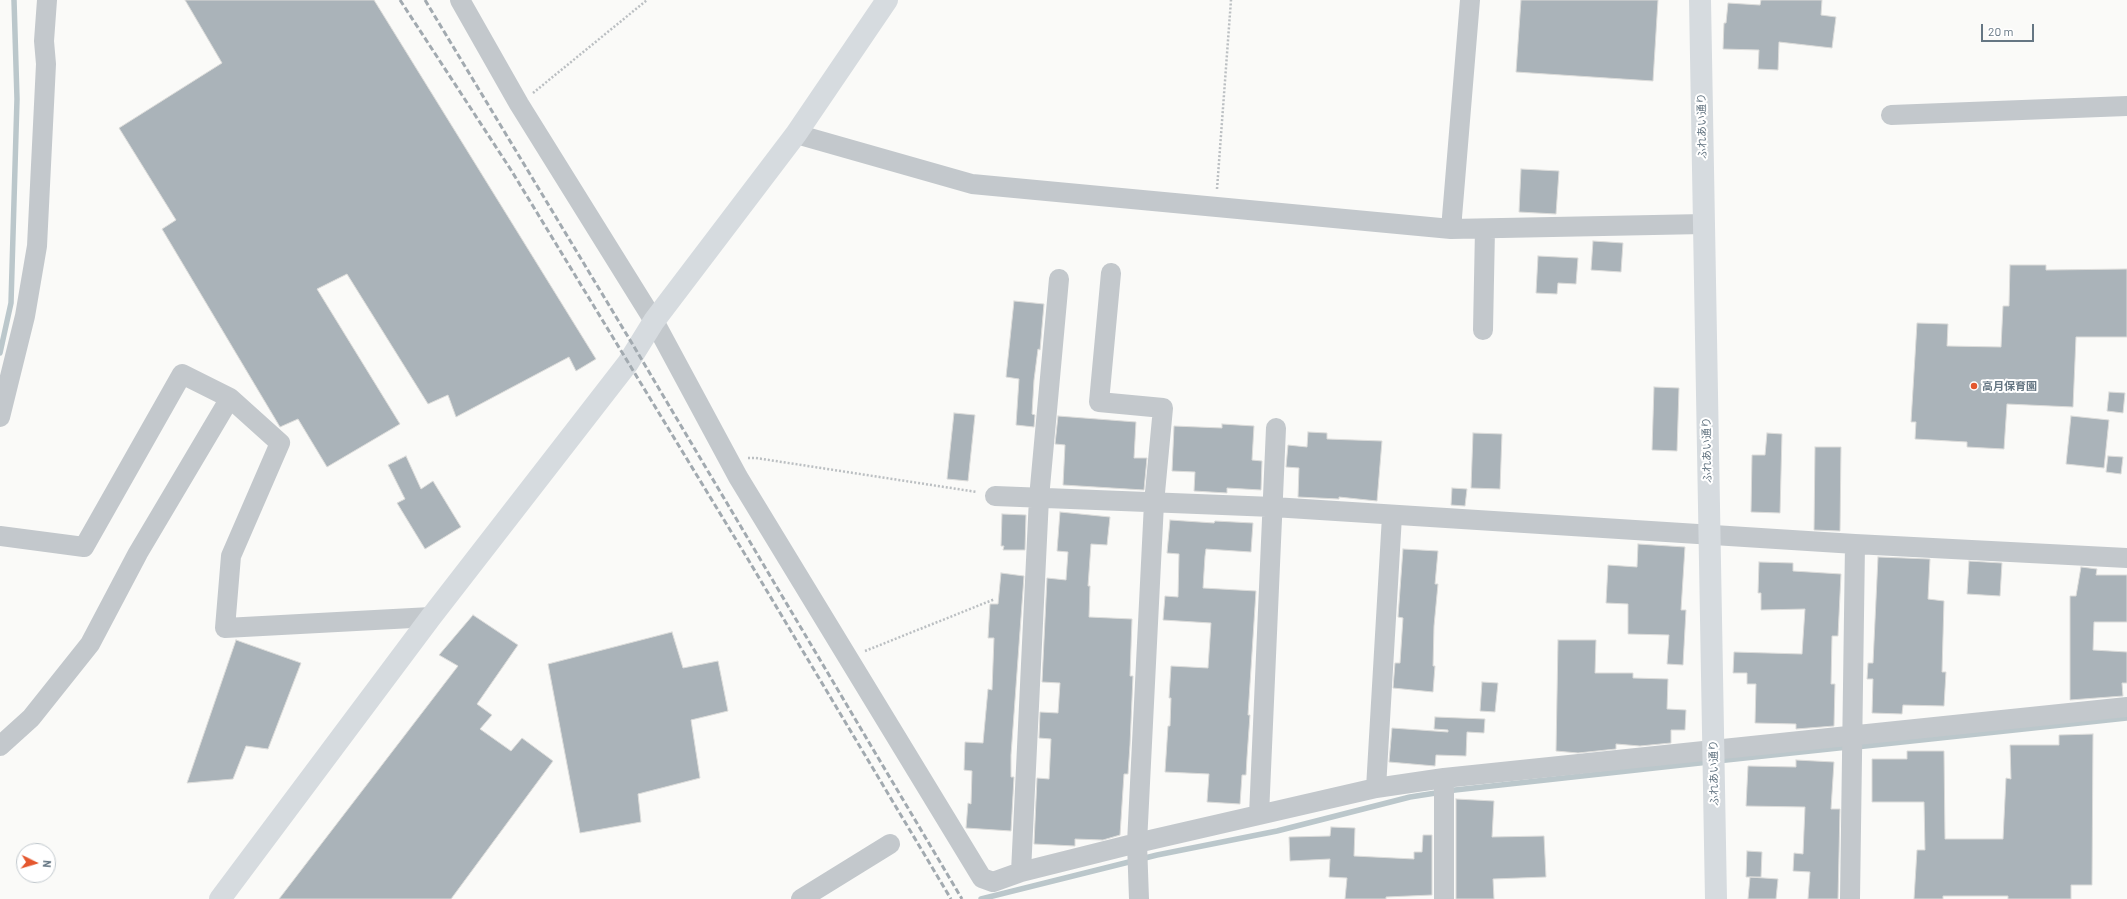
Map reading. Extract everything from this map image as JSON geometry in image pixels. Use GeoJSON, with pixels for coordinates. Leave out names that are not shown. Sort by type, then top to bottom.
{"type":"FeatureCollection","features":[{"type":"Feature","properties":{"kind":"street"},"geometry":{"type":"LineString","coordinates":[[0,417],[25,316],[36,246],[46,64],[44,40],[47,0]]}},
{"type":"Feature","properties":{"kind":"street"},"geometry":{"type":"LineString","coordinates":[[460,0],[519,104],[654,320],[729,460],[982,878],[992,882],[1021,872],[1137,843],[1376,788],[1444,778],[2127,707]]}},
{"type":"Feature","properties":{"kind":"street"},"geometry":{"type":"LineString","coordinates":[[220,899],[431,617],[628,363],[654,320],[796,134],[887,0]]}},
{"type":"Feature","properties":{"kind":"street"},"geometry":{"type":"LineString","coordinates":[[1451,229],[1470,0]]}},
{"type":"Feature","properties":{"kind":"street","name":"ふれあい通り"},"geometry":{"type":"LineString","coordinates":[[1700,0],[1716,899]]}},
{"type":"Feature","properties":{"kind":"street"},"geometry":{"type":"LineString","coordinates":[[1891,115],[2127,106]]}},
{"type":"Feature","properties":{"kind":"street"},"geometry":{"type":"LineString","coordinates":[[796,134],[972,184],[1451,229],[1704,224]]}},
{"type":"Feature","properties":{"kind":"street"},"geometry":{"type":"LineString","coordinates":[[1483,330],[1485,229]]}},
{"type":"Feature","properties":{"kind":"street"},"geometry":{"type":"LineString","coordinates":[[1111,274],[1099,402],[1163,408],[1154,503],[1137,843],[1139,899]]}},
{"type":"Feature","properties":{"kind":"street"},"geometry":{"type":"LineString","coordinates":[[1021,872],[1040,498],[1059,279]]}},
{"type":"Feature","properties":{"kind":"street"},"geometry":{"type":"LineString","coordinates":[[0,536],[84,547],[182,374],[230,398],[280,443],[231,556],[225,628],[431,617]]}},
{"type":"Feature","properties":{"kind":"street"},"geometry":{"type":"LineString","coordinates":[[0,746],[31,718],[90,644],[138,553],[230,398]]}},
{"type":"Feature","properties":{"kind":"street"},"geometry":{"type":"LineString","coordinates":[[1259,814],[1276,428]]}},
{"type":"Feature","properties":{"kind":"street"},"geometry":{"type":"LineString","coordinates":[[995,496],[1273,507],[1392,516],[1709,533],[1856,544],[2127,558]]}},
{"type":"Feature","properties":{"kind":"street"},"geometry":{"type":"LineString","coordinates":[[1376,788],[1392,516]]}},
{"type":"Feature","properties":{"kind":"street"},"geometry":{"type":"LineString","coordinates":[[1850,899],[1856,544]]}},
{"type":"Feature","properties":{"kind":"street"},"geometry":{"type":"LineString","coordinates":[[1444,778],[1444,899]]}},
{"type":"Feature","properties":{"kind":"street"},"geometry":{"type":"LineString","coordinates":[[800,899],[890,844]]}},
{"type":"Feature","properties":{"kind":"path"},"geometry":{"type":"LineString","coordinates":[[519,104],[647,0]]}},
{"type":"Feature","properties":{"kind":"path"},"geometry":{"type":"LineString","coordinates":[[1216,207],[1232,0]]}},
{"type":"Feature","properties":{"kind":"path"},"geometry":{"type":"LineString","coordinates":[[729,460],[756,458],[995,496]]}},
{"type":"Feature","properties":{"kind":"path"},"geometry":{"type":"LineString","coordinates":[[848,658],[995,599]]}},
{"type":"Feature","properties":{"kind":"building"},"geometry":{"type":"Polygon","coordinates":[[[185,0],[374,0],[596,359],[576,371],[569,357],[456,417],[448,395],[428,404],[347,274],[317,289],[400,424],[327,467],[298,419],[280,427],[162,229],[176,220],[119,128],[222,63],[185,0]]]}},
{"type":"Feature","properties":{"kind":"building"},"geometry":{"type":"Polygon","coordinates":[[[1521,0],[1658,0],[1653,81],[1516,72],[1521,0]]]}},
{"type":"Feature","properties":{"kind":"building"},"geometry":{"type":"Polygon","coordinates":[[[1761,0],[1822,0],[1821,15],[1836,17],[1832,48],[1779,42],[1778,70],[1758,69],[1759,50],[1723,49],[1724,23],[1726,23],[1728,3],[1760,5],[1761,0]]]}},
{"type":"Feature","properties":{"kind":"building"},"geometry":{"type":"Polygon","coordinates":[[[1521,169],[1559,171],[1556,214],[1519,212],[1521,169]]]}},
{"type":"Feature","properties":{"kind":"building"},"geometry":{"type":"Polygon","coordinates":[[[1593,241],[1623,243],[1621,272],[1591,270],[1593,241]]]}},
{"type":"Feature","properties":{"kind":"building"},"geometry":{"type":"Polygon","coordinates":[[[1538,256],[1578,258],[1576,284],[1558,283],[1557,294],[1536,293],[1538,256]]]}},
{"type":"Feature","properties":{"kind":"building"},"geometry":{"type":"Polygon","coordinates":[[[2010,265],[2046,265],[2046,270],[2127,269],[2127,337],[2076,337],[2073,407],[2007,404],[2004,449],[1967,447],[1967,442],[1915,439],[1916,422],[1911,422],[1917,323],[1948,324],[1947,346],[2001,347],[2003,306],[2009,306],[2010,265]]]}},
{"type":"Feature","properties":{"kind":"building"},"geometry":{"type":"Polygon","coordinates":[[[1014,301],[1044,304],[1040,350],[1038,349],[1034,380],[1032,414],[1035,415],[1034,427],[1016,425],[1019,379],[1006,377],[1014,301]]]}},
{"type":"Feature","properties":{"kind":"building"},"geometry":{"type":"Polygon","coordinates":[[[1654,387],[1679,388],[1677,451],[1652,450],[1654,387]]]}},
{"type":"Feature","properties":{"kind":"building"},"geometry":{"type":"Polygon","coordinates":[[[2109,392],[2125,393],[2123,413],[2107,411],[2109,392]]]}},
{"type":"Feature","properties":{"kind":"building"},"geometry":{"type":"Polygon","coordinates":[[[954,413],[975,415],[968,481],[947,479],[954,413]]]}},
{"type":"Feature","properties":{"kind":"building"},"geometry":{"type":"Polygon","coordinates":[[[1058,416],[1136,422],[1134,458],[1147,458],[1144,490],[1063,485],[1065,445],[1055,444],[1058,416]]]}},
{"type":"Feature","properties":{"kind":"building"},"geometry":{"type":"Polygon","coordinates":[[[2071,416],[2109,420],[2104,468],[2066,464],[2071,416]]]}},
{"type":"Feature","properties":{"kind":"building"},"geometry":{"type":"Polygon","coordinates":[[[1222,424],[1254,426],[1252,460],[1262,461],[1261,490],[1227,488],[1227,493],[1194,491],[1195,472],[1172,471],[1174,426],[1222,428],[1222,424]]]}},
{"type":"Feature","properties":{"kind":"building"},"geometry":{"type":"Polygon","coordinates":[[[1308,432],[1327,433],[1327,439],[1382,441],[1377,501],[1339,497],[1339,499],[1298,497],[1299,468],[1286,467],[1288,445],[1307,447],[1308,432]]]}},
{"type":"Feature","properties":{"kind":"building"},"geometry":{"type":"Polygon","coordinates":[[[1473,433],[1502,434],[1500,489],[1471,488],[1473,433]]]}},
{"type":"Feature","properties":{"kind":"building"},"geometry":{"type":"Polygon","coordinates":[[[1767,433],[1782,434],[1780,513],[1751,512],[1752,455],[1765,455],[1767,433]]]}},
{"type":"Feature","properties":{"kind":"building"},"geometry":{"type":"Polygon","coordinates":[[[1815,447],[1841,447],[1840,531],[1814,530],[1815,447]]]}},
{"type":"Feature","properties":{"kind":"building"},"geometry":{"type":"Polygon","coordinates":[[[406,456],[421,489],[433,481],[461,527],[425,549],[397,503],[405,499],[388,465],[406,456]]]}},
{"type":"Feature","properties":{"kind":"building"},"geometry":{"type":"Polygon","coordinates":[[[2108,456],[2123,457],[2121,474],[2106,472],[2108,456]]]}},
{"type":"Feature","properties":{"kind":"building"},"geometry":{"type":"Polygon","coordinates":[[[1452,488],[1467,489],[1465,506],[1451,505],[1452,488]]]}},
{"type":"Feature","properties":{"kind":"building"},"geometry":{"type":"Polygon","coordinates":[[[1060,512],[1110,517],[1107,545],[1091,544],[1088,586],[1090,586],[1089,617],[1132,619],[1130,676],[1133,676],[1130,745],[1128,774],[1124,774],[1120,835],[1103,840],[1075,839],[1075,846],[1034,844],[1037,778],[1049,779],[1051,739],[1039,738],[1040,712],[1058,713],[1060,683],[1042,682],[1047,578],[1066,580],[1068,552],[1057,551],[1060,512]]]}},
{"type":"Feature","properties":{"kind":"building"},"geometry":{"type":"Polygon","coordinates":[[[1002,514],[1026,515],[1025,550],[1003,550],[1004,546],[1001,546],[1002,514]]]}},
{"type":"Feature","properties":{"kind":"building"},"geometry":{"type":"Polygon","coordinates":[[[1170,520],[1214,523],[1215,521],[1253,523],[1251,552],[1206,549],[1203,588],[1256,591],[1248,715],[1250,715],[1246,775],[1242,775],[1240,804],[1207,802],[1209,774],[1165,772],[1168,726],[1170,726],[1171,698],[1169,698],[1171,666],[1208,668],[1211,623],[1163,620],[1165,596],[1178,597],[1179,554],[1167,553],[1170,520]]]}},
{"type":"Feature","properties":{"kind":"building"},"geometry":{"type":"Polygon","coordinates":[[[1638,544],[1685,547],[1681,610],[1686,610],[1683,665],[1667,664],[1669,635],[1628,634],[1628,604],[1606,603],[1608,565],[1637,567],[1638,544]]]}},
{"type":"Feature","properties":{"kind":"building"},"geometry":{"type":"Polygon","coordinates":[[[1403,549],[1438,551],[1435,584],[1438,584],[1434,626],[1433,666],[1435,666],[1433,692],[1393,688],[1395,663],[1400,663],[1403,618],[1398,617],[1403,549]]]}},
{"type":"Feature","properties":{"kind":"building"},"geometry":{"type":"Polygon","coordinates":[[[1878,557],[1930,559],[1928,599],[1944,601],[1942,672],[1946,672],[1944,706],[1903,705],[1902,714],[1872,713],[1873,679],[1867,679],[1868,663],[1873,663],[1878,557]]]}},
{"type":"Feature","properties":{"kind":"building"},"geometry":{"type":"Polygon","coordinates":[[[1969,561],[2002,563],[2000,596],[1967,594],[1969,561]]]}},
{"type":"Feature","properties":{"kind":"building"},"geometry":{"type":"Polygon","coordinates":[[[1759,562],[1793,563],[1793,571],[1841,574],[1838,636],[1832,636],[1831,684],[1835,684],[1834,726],[1796,729],[1796,724],[1755,723],[1756,684],[1747,684],[1747,673],[1733,673],[1734,652],[1802,654],[1805,609],[1761,610],[1761,593],[1758,593],[1759,562]]]}},
{"type":"Feature","properties":{"kind":"building"},"geometry":{"type":"Polygon","coordinates":[[[2081,567],[2097,569],[2096,575],[2127,575],[2127,622],[2094,622],[2093,650],[2127,652],[2127,683],[2122,683],[2123,696],[2070,700],[2070,596],[2076,596],[2081,567]]]}},
{"type":"Feature","properties":{"kind":"building"},"geometry":{"type":"Polygon","coordinates":[[[1001,573],[1024,576],[1011,755],[1011,777],[1014,777],[1011,831],[966,828],[968,803],[971,804],[972,771],[964,770],[965,742],[983,743],[988,689],[992,690],[994,638],[988,638],[990,604],[998,604],[1001,573]]]}},
{"type":"Feature","properties":{"kind":"building"},"geometry":{"type":"Polygon","coordinates":[[[473,615],[518,645],[477,704],[492,715],[480,729],[511,751],[522,738],[553,761],[451,899],[279,899],[458,666],[439,655],[473,615]]]}},
{"type":"Feature","properties":{"kind":"building"},"geometry":{"type":"Polygon","coordinates":[[[672,632],[683,668],[718,661],[728,711],[691,720],[700,778],[638,794],[641,822],[580,833],[548,664],[672,632]]]}},
{"type":"Feature","properties":{"kind":"building"},"geometry":{"type":"Polygon","coordinates":[[[236,640],[301,663],[268,749],[246,746],[233,779],[187,783],[236,640]]]}},
{"type":"Feature","properties":{"kind":"building"},"geometry":{"type":"Polygon","coordinates":[[[1558,640],[1596,640],[1595,673],[1633,673],[1633,678],[1668,679],[1667,709],[1686,710],[1685,730],[1671,730],[1671,743],[1640,746],[1616,744],[1616,749],[1578,753],[1556,751],[1558,640]]]}},
{"type":"Feature","properties":{"kind":"building"},"geometry":{"type":"Polygon","coordinates":[[[1482,682],[1498,683],[1495,712],[1480,711],[1482,682]]]}},
{"type":"Feature","properties":{"kind":"building"},"geometry":{"type":"Polygon","coordinates":[[[1435,717],[1485,719],[1484,733],[1467,732],[1466,756],[1436,755],[1435,766],[1389,762],[1392,728],[1448,732],[1448,730],[1434,729],[1435,717]]]}},
{"type":"Feature","properties":{"kind":"building"},"geometry":{"type":"Polygon","coordinates":[[[2093,734],[2092,885],[2071,885],[2071,899],[2008,899],[2008,896],[1943,896],[1943,899],[1914,899],[1917,850],[1925,850],[1924,802],[1872,802],[1872,759],[1907,759],[1907,751],[1944,751],[1945,839],[2003,839],[2006,778],[2011,779],[2010,745],[2059,745],[2059,735],[2093,734]]]}},
{"type":"Feature","properties":{"kind":"building"},"geometry":{"type":"Polygon","coordinates":[[[1796,760],[1834,762],[1831,809],[1840,809],[1838,899],[1808,899],[1810,872],[1793,871],[1794,853],[1803,854],[1805,807],[1746,806],[1748,766],[1796,767],[1796,760]]]}},
{"type":"Feature","properties":{"kind":"building"},"geometry":{"type":"Polygon","coordinates":[[[1456,799],[1494,801],[1492,837],[1544,836],[1546,877],[1493,879],[1494,899],[1456,899],[1456,799]]]}},
{"type":"Feature","properties":{"kind":"building"},"geometry":{"type":"Polygon","coordinates":[[[1331,827],[1355,828],[1354,856],[1414,859],[1414,852],[1422,852],[1423,835],[1432,835],[1432,895],[1386,897],[1386,899],[1345,899],[1347,878],[1329,877],[1330,859],[1290,861],[1289,837],[1330,836],[1331,827]]]}},
{"type":"Feature","properties":{"kind":"building"},"geometry":{"type":"Polygon","coordinates":[[[1747,851],[1762,852],[1761,877],[1746,877],[1747,851]]]}},
{"type":"Feature","properties":{"kind":"building"},"geometry":{"type":"Polygon","coordinates":[[[1750,877],[1778,879],[1776,899],[1748,899],[1750,877]]]}},
{"type":"Feature","properties":{"kind":"waterway"},"geometry":{"type":"LineString","coordinates":[[0,353],[11,303],[17,99],[14,0]]}},
{"type":"Feature","properties":{"kind":"waterway"},"geometry":{"type":"LineString","coordinates":[[1856,747],[2127,718]]}},
{"type":"Feature","properties":{"kind":"waterway"},"geometry":{"type":"LineString","coordinates":[[1717,761],[1848,747]]}},
{"type":"Feature","properties":{"kind":"waterway"},"geometry":{"type":"LineString","coordinates":[[981,899],[1157,855],[1277,831],[1410,797],[1455,790],[1709,762]]}},
{"type":"Feature","properties":{"kind":"railway"},"geometry":{"type":"LineString","coordinates":[[400,0],[511,170],[749,561],[951,899]]}},
{"type":"Feature","properties":{"kind":"railway"},"geometry":{"type":"LineString","coordinates":[[425,0],[636,350],[962,899]]}},
{"type":"Feature","properties":{"kind":"place","name":"高月保育園"},"geometry":{"type":"Point","coordinates":[1974,386]}}]}
